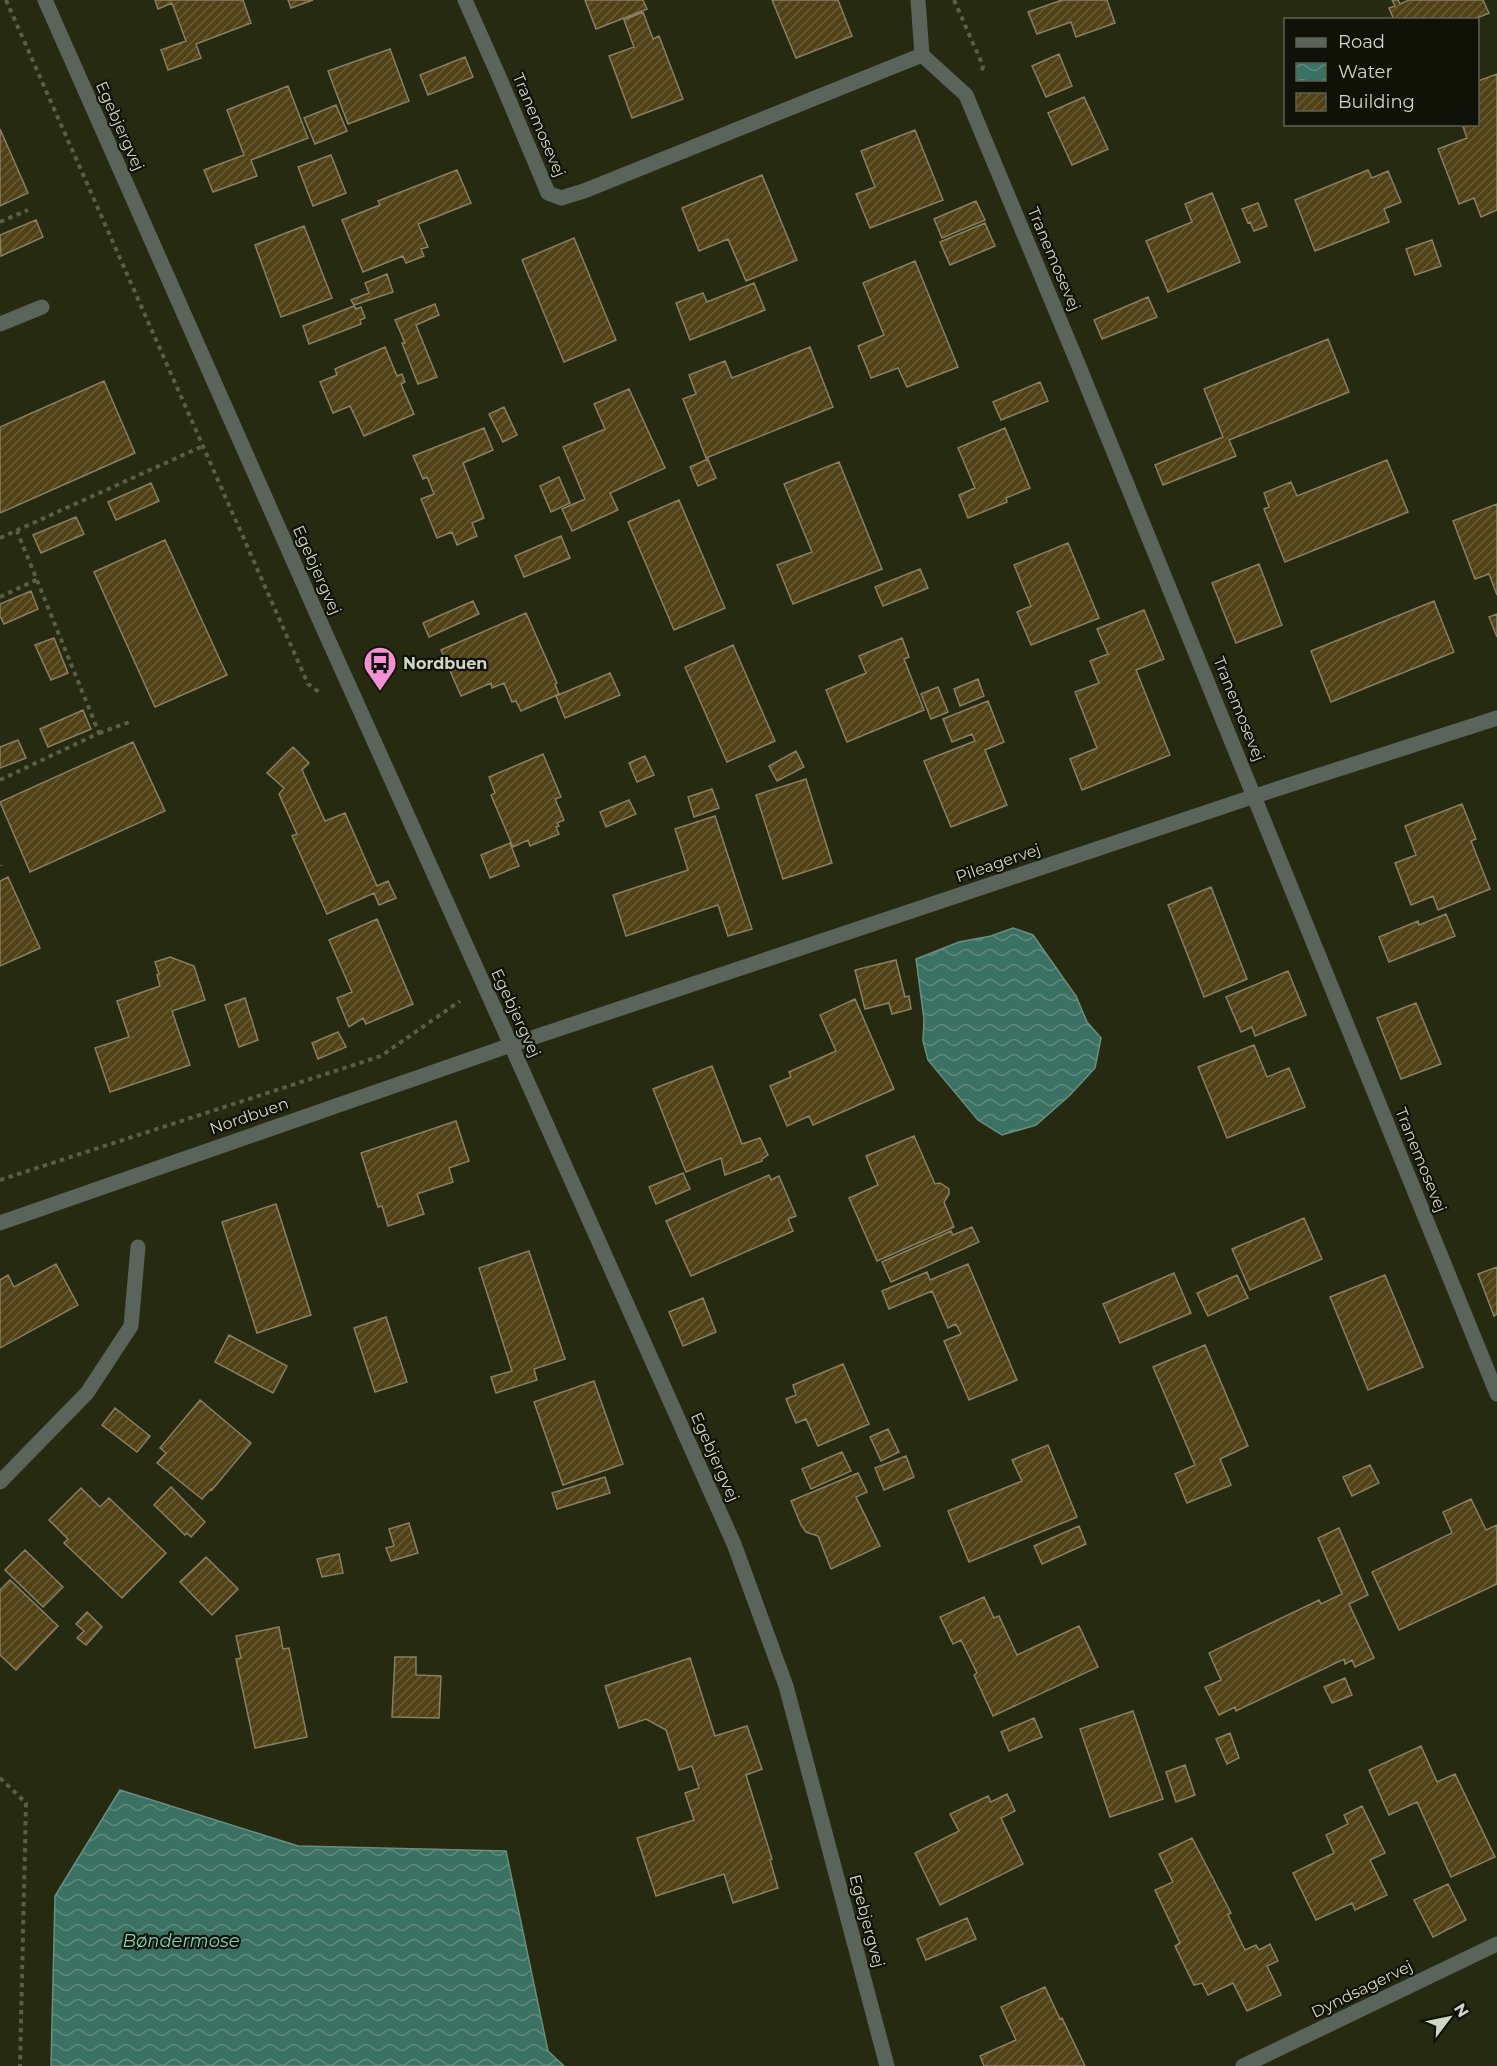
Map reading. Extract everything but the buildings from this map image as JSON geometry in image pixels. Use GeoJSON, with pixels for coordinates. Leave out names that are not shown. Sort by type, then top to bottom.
{"type":"FeatureCollection","features":[{"type":"Feature","properties":{"kind":"street","name":"Egebjergvej"},"geometry":{"type":"LineString","coordinates":[[45,0],[322,628],[734,1544],[786,1686],[887,2066]]}},
{"type":"Feature","properties":{"kind":"street","name":"Tranemosevej"},"geometry":{"type":"LineString","coordinates":[[465,0],[548,193],[561,198],[921,55],[966,95],[1076,358],[1497,1394]]}},
{"type":"Feature","properties":{"kind":"street"},"geometry":{"type":"LineString","coordinates":[[918,0],[921,55]]}},
{"type":"Feature","properties":{"kind":"street"},"geometry":{"type":"LineString","coordinates":[[0,324],[42,307]]}},
{"type":"Feature","properties":{"kind":"street","name":"Pileagervej"},"geometry":{"type":"LineString","coordinates":[[511,1045],[1255,796],[1497,718]]}},
{"type":"Feature","properties":{"kind":"street","name":"Nordbuen"},"geometry":{"type":"LineString","coordinates":[[0,1223],[511,1045]]}},
{"type":"Feature","properties":{"kind":"street"},"geometry":{"type":"LineString","coordinates":[[0,1482],[87,1393],[131,1326],[138,1247]]}},
{"type":"Feature","properties":{"kind":"street","name":"Dyndsagervej"},"geometry":{"type":"LineString","coordinates":[[1243,2066],[1497,1944]]}},
{"type":"Feature","properties":{"kind":"path"},"geometry":{"type":"LineString","coordinates":[[6,0],[308,684],[325,697]]}},
{"type":"Feature","properties":{"kind":"path"},"geometry":{"type":"LineString","coordinates":[[954,0],[983,66],[972,108]]}},
{"type":"Feature","properties":{"kind":"path"},"geometry":{"type":"LineString","coordinates":[[0,222],[28,210]]}},
{"type":"Feature","properties":{"kind":"path"},"geometry":{"type":"LineString","coordinates":[[0,538],[203,447]]}},
{"type":"Feature","properties":{"kind":"path"},"geometry":{"type":"LineString","coordinates":[[17,531],[99,733]]}},
{"type":"Feature","properties":{"kind":"path"},"geometry":{"type":"LineString","coordinates":[[0,597],[38,579]]}},
{"type":"Feature","properties":{"kind":"path"},"geometry":{"type":"LineString","coordinates":[[0,780],[99,733],[130,722]]}},
{"type":"Feature","properties":{"kind":"path"},"geometry":{"type":"LineString","coordinates":[[0,1180],[381,1056],[483,985]]}},
{"type":"Feature","properties":{"kind":"path"},"geometry":{"type":"LineString","coordinates":[[0,1778],[26,1803],[20,2066]]}},
{"type":"Feature","properties":{"kind":"water"},"geometry":{"type":"Polygon","coordinates":[[[1013,928],[1033,935],[1076,996],[1087,1022],[1101,1038],[1095,1068],[1070,1095],[1036,1125],[1002,1135],[978,1120],[928,1060],[923,1041],[924,1019],[916,959],[959,942],[991,936],[1013,928]]]}},
{"type":"Feature","properties":{"kind":"water","name":"Bøndermose"},"geometry":{"type":"Polygon","coordinates":[[[120,1790],[298,1846],[506,1851],[548,2051],[564,2066],[51,2066],[55,1896],[120,1790]]]}},
{"type":"Feature","properties":{"kind":"place","name":"Nordbuen"},"geometry":{"type":"Point","coordinates":[380,692]}}]}
